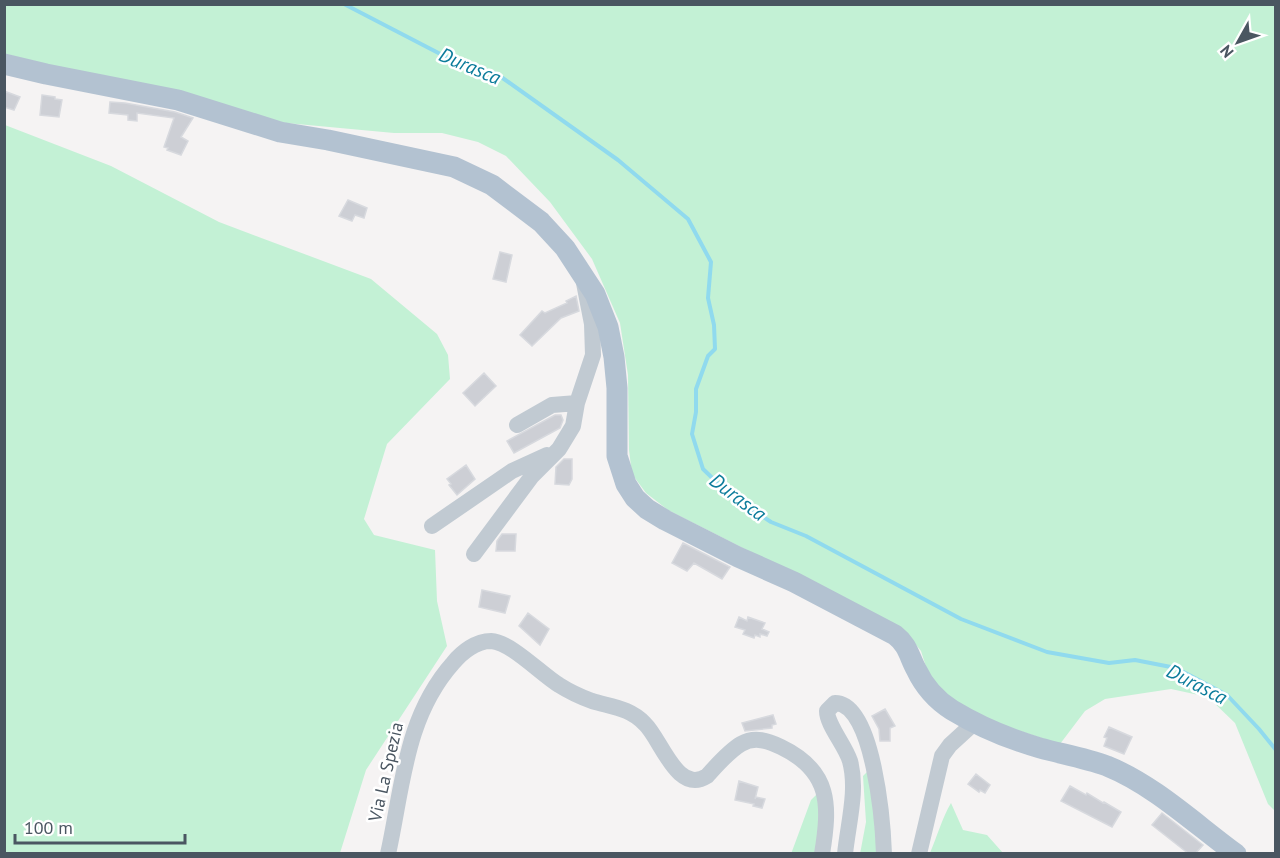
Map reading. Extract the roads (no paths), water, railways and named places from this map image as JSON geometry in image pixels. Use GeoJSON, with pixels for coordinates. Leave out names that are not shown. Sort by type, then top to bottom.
{"type":"FeatureCollection","features":[{"type":"Feature","properties":{"kind":"main road"},"geometry":{"type":"LineString","coordinates":[[4,64],[178,100],[280,132],[454,167],[492,185],[541,222],[565,248],[595,294],[608,327],[614,357],[617,388],[617,456],[626,484],[635,498],[647,509],[895,635],[909,650],[915,668],[935,698],[950,709],[1000,736],[1107,766],[1154,793],[1236,854]]}},
{"type":"Feature","properties":{"kind":"street"},"geometry":{"type":"LineString","coordinates":[[474,554],[532,476],[559,449],[573,426],[577,403],[592,355],[592,324],[581,271]]}},
{"type":"Feature","properties":{"kind":"street"},"geometry":{"type":"LineString","coordinates":[[517,425],[552,405],[577,403]]}},
{"type":"Feature","properties":{"kind":"street"},"geometry":{"type":"LineString","coordinates":[[432,526],[512,471],[559,449]]}},
{"type":"Feature","properties":{"kind":"street"},"geometry":{"type":"LineString","coordinates":[[496,523],[516,511]]}},
{"type":"Feature","properties":{"kind":"street","name":"Via La Spezia"},"geometry":{"type":"LineString","coordinates":[[388,854],[411,739],[423,707],[436,682],[459,655],[480,643],[491,641],[504,645],[558,685],[575,694],[635,714],[653,731],[673,767],[693,780],[701,780],[707,776],[736,748],[752,740],[761,739],[788,750],[812,769],[824,791],[827,823],[822,854]]}},
{"type":"Feature","properties":{"kind":"street"},"geometry":{"type":"LineString","coordinates":[[845,854],[853,775],[843,742],[828,721],[829,708],[835,703],[844,704],[852,713],[872,755],[881,805],[884,854]]}},
{"type":"Feature","properties":{"kind":"street"},"geometry":{"type":"LineString","coordinates":[[919,854],[942,756],[950,745],[974,723]]}},
{"type":"Feature","properties":{"kind":"waterway","name":"Durasca"},"geometry":{"type":"LineString","coordinates":[[344,4],[450,59],[497,74],[618,160],[688,219],[711,262],[708,298],[714,325],[715,349],[708,356],[696,389],[696,412],[692,434],[703,469],[730,495],[771,522],[806,536],[961,619],[1047,652],[1109,663],[1135,660],[1176,668],[1227,695],[1276,750]]}}]}
